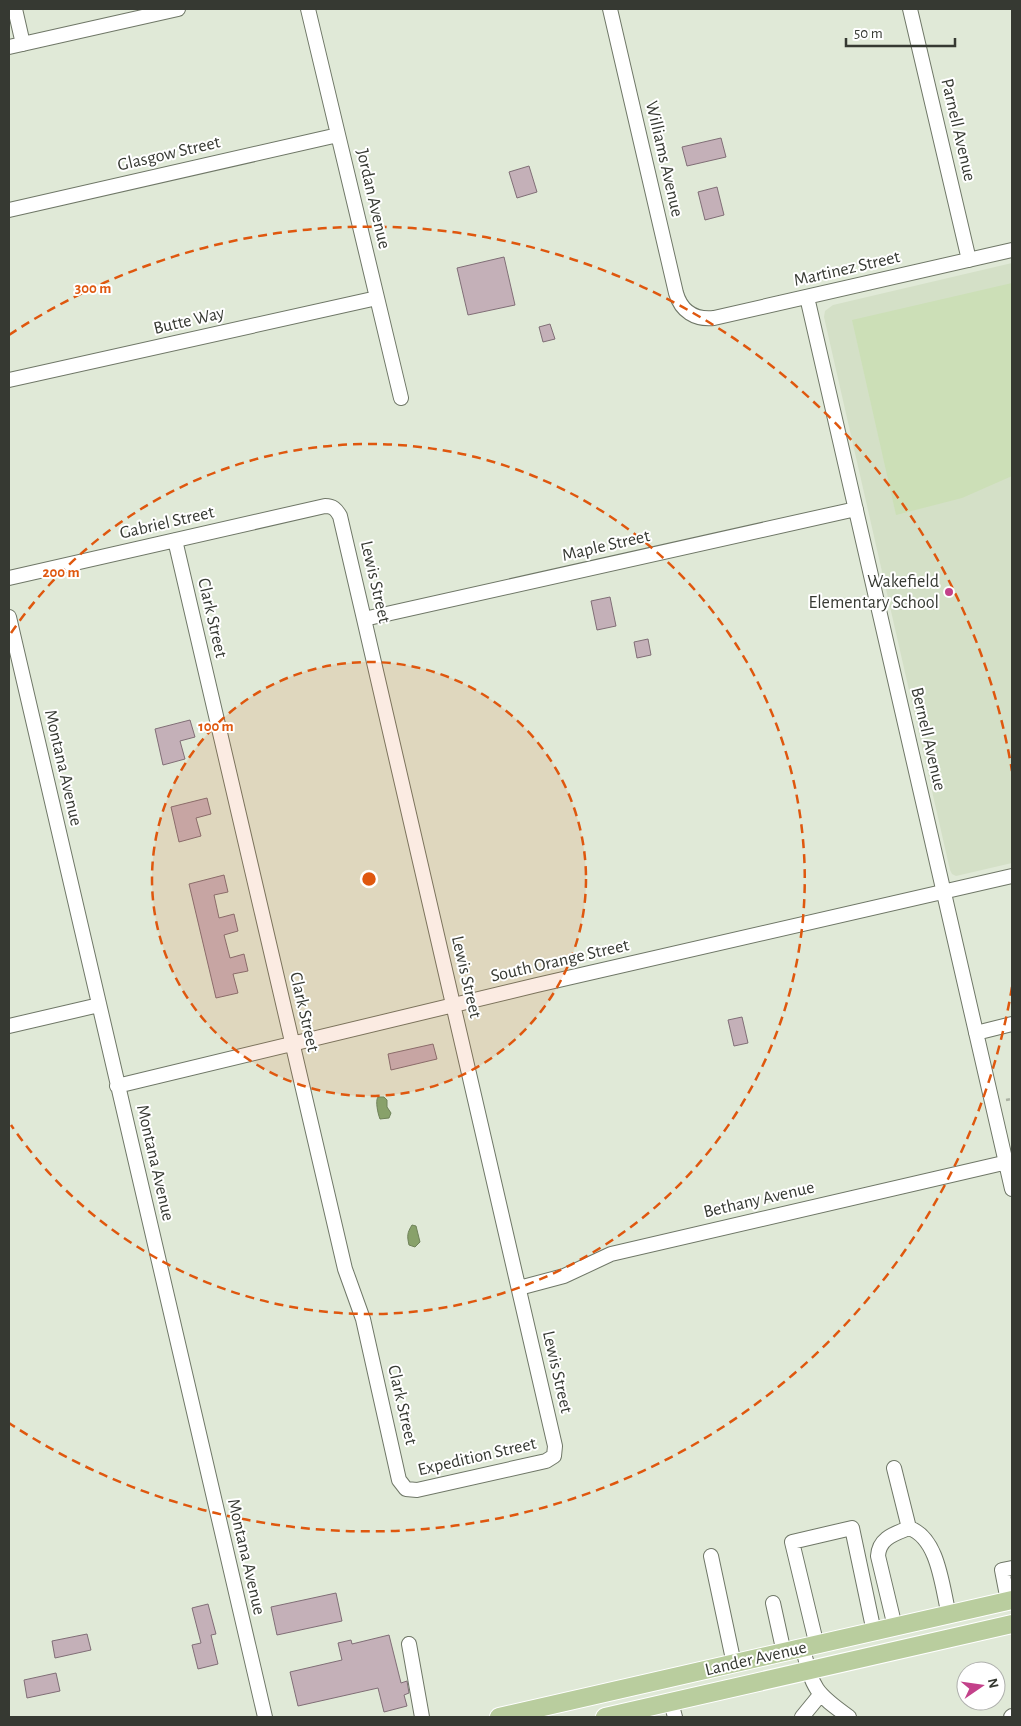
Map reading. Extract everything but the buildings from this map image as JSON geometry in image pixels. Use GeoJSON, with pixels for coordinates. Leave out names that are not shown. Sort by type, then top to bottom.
{"type":"FeatureCollection","features":[{"type":"Feature","properties":{"kind":"main road","name":"Lander Avenue"},"geometry":{"type":"LineString","coordinates":[[499,1717],[1010,1601]]}},
{"type":"Feature","properties":{"kind":"main road","name":"Lander Avenue"},"geometry":{"type":"LineString","coordinates":[[605,1717],[673,1709],[808,1670],[1012,1624]]}},
{"type":"Feature","properties":{"kind":"street"},"geometry":{"type":"LineString","coordinates":[[15,9],[23,44]]}},
{"type":"Feature","properties":{"kind":"street"},"geometry":{"type":"LineString","coordinates":[[9,47],[178,9]]}},
{"type":"Feature","properties":{"kind":"street","name":"Jordan Avenue"},"geometry":{"type":"LineString","coordinates":[[308,9],[401,398]]}},
{"type":"Feature","properties":{"kind":"street","name":"Williams Avenue"},"geometry":{"type":"LineString","coordinates":[[610,9],[676,293],[681,305],[690,314]]}},
{"type":"Feature","properties":{"kind":"street","name":"Parnell Avenue"},"geometry":{"type":"LineString","coordinates":[[910,9],[969,260]]}},
{"type":"Feature","properties":{"kind":"street","name":"Glasgow Street"},"geometry":{"type":"LineString","coordinates":[[9,210],[338,135]]}},
{"type":"Feature","properties":{"kind":"street","name":"Martinez Street"},"geometry":{"type":"LineString","coordinates":[[690,314],[701,318],[714,318],[1012,250]]}},
{"type":"Feature","properties":{"kind":"street","name":"Bernell Avenue"},"geometry":{"type":"LineString","coordinates":[[807,297],[976,1033],[1009,1162],[1012,1189]]}},
{"type":"Feature","properties":{"kind":"street","name":"Butte Way"},"geometry":{"type":"LineString","coordinates":[[9,380],[377,298]]}},
{"type":"Feature","properties":{"kind":"street","name":"Gabriel Street"},"geometry":{"type":"LineString","coordinates":[[9,578],[324,506],[334,508]]}},
{"type":"Feature","properties":{"kind":"street","name":"Lewis Street"},"geometry":{"type":"LineString","coordinates":[[334,508],[340,516],[364,619],[555,1446],[554,1456]]}},
{"type":"Feature","properties":{"kind":"street","name":"Maple Street"},"geometry":{"type":"LineString","coordinates":[[364,619],[856,509]]}},
{"type":"Feature","properties":{"kind":"street","name":"Clark Street"},"geometry":{"type":"LineString","coordinates":[[175,540],[345,1269],[363,1319],[399,1480],[406,1489]]}},
{"type":"Feature","properties":{"kind":"street","name":"Montana Avenue"},"geometry":{"type":"LineString","coordinates":[[9,617],[264,1717]]}},
{"type":"Feature","properties":{"kind":"street","name":"South Orange Street"},"geometry":{"type":"LineString","coordinates":[[118,1086],[453,1005],[1012,876]]}},
{"type":"Feature","properties":{"kind":"street"},"geometry":{"type":"LineString","coordinates":[[9,1026],[99,1005]]}},
{"type":"Feature","properties":{"kind":"street"},"geometry":{"type":"LineString","coordinates":[[976,1033],[1012,1024]]}},
{"type":"Feature","properties":{"kind":"street","name":"Bethany Avenue"},"geometry":{"type":"LineString","coordinates":[[519,1288],[564,1276],[611,1254],[1009,1162]]}},
{"type":"Feature","properties":{"kind":"street","name":"Expedition Street"},"geometry":{"type":"LineString","coordinates":[[406,1489],[417,1490],[518,1468],[546,1461],[554,1456]]}},
{"type":"Feature","properties":{"kind":"street"},"geometry":{"type":"LineString","coordinates":[[894,1468],[909,1528],[917,1532],[933,1550],[948,1615]]}},
{"type":"Feature","properties":{"kind":"street"},"geometry":{"type":"LineString","coordinates":[[849,1717],[820,1695],[814,1686],[808,1670],[810,1647],[792,1542],[852,1528],[874,1632]]}},
{"type":"Feature","properties":{"kind":"street"},"geometry":{"type":"LineString","coordinates":[[895,1627],[878,1551],[879,1546],[886,1538],[909,1528]]}},
{"type":"Feature","properties":{"kind":"street"},"geometry":{"type":"LineString","coordinates":[[712,1556],[734,1664]]}},
{"type":"Feature","properties":{"kind":"street"},"geometry":{"type":"LineString","coordinates":[[1010,1601],[1002,1570],[1012,1568]]}},
{"type":"Feature","properties":{"kind":"street"},"geometry":{"type":"LineString","coordinates":[[774,1603],[784,1653]]}},
{"type":"Feature","properties":{"kind":"street"},"geometry":{"type":"LineString","coordinates":[[409,1644],[422,1717]]}},
{"type":"Feature","properties":{"kind":"street"},"geometry":{"type":"LineString","coordinates":[[802,1717],[820,1695]]}},
{"type":"Feature","properties":{"kind":"path"},"geometry":{"type":"LineString","coordinates":[[1006,1100],[1012,1099]]}},
{"type":"Feature","properties":{"kind":"shaded area","name":"Wakefield Elementary School"},"geometry":{"type":"Polygon","coordinates":[[[1012,263],[1012,863],[956,876],[950,870],[824,317],[825,311],[833,305],[1012,263]]]}},
{"type":"Feature","properties":{"kind":"shaded area"},"geometry":{"type":"Polygon","coordinates":[[[1012,283],[1012,476],[962,498],[896,515],[852,320],[1012,283]]]}},
{"type":"Feature","properties":{"kind":"shaded area"},"geometry":{"type":"Polygon","coordinates":[[[378,1097],[384,1097],[387,1100],[387,1107],[391,1113],[389,1118],[380,1119],[377,1104],[378,1097]]]}},
{"type":"Feature","properties":{"kind":"shaded area"},"geometry":{"type":"Polygon","coordinates":[[[412,1225],[416,1226],[420,1242],[415,1247],[409,1245],[408,1239],[408,1232],[412,1225]]]}},
{"type":"Feature","properties":{"kind":"place","name":"Wakefield Elementary School"},"geometry":{"type":"Point","coordinates":[949,592]}}]}
